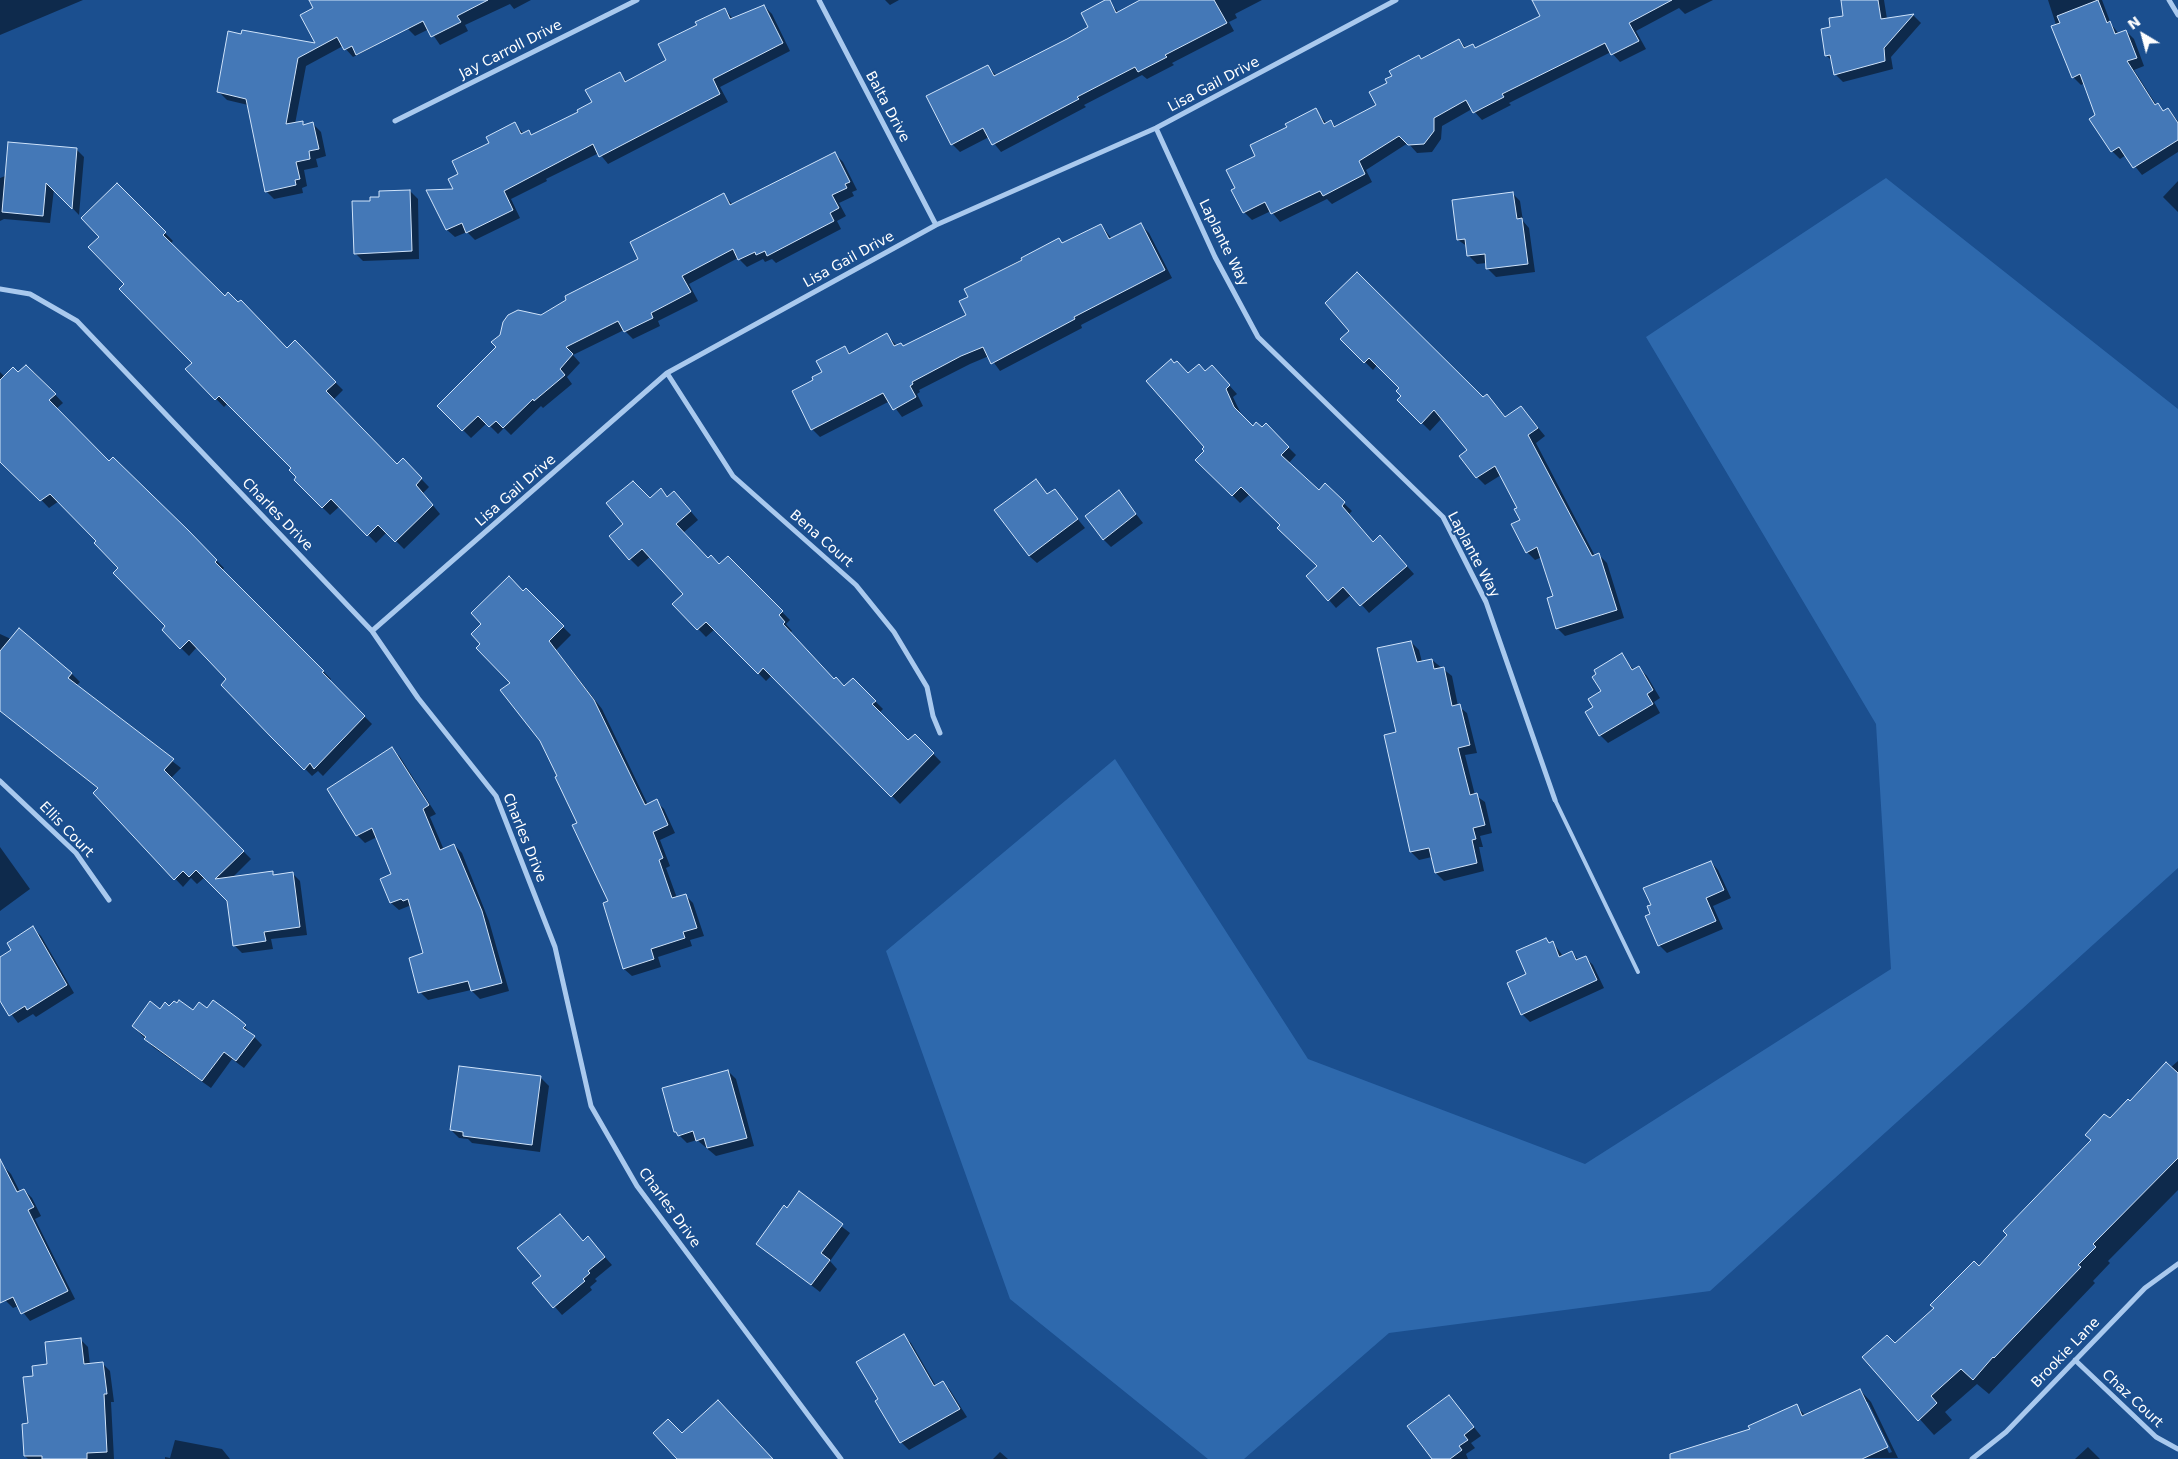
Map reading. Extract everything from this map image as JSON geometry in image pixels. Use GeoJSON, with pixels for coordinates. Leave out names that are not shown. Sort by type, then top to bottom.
{"type":"FeatureCollection","features":[{"type":"Feature","properties":{"kind":"street","name":"Jay Carroll Drive"},"geometry":{"type":"LineString","coordinates":[[395,121],[637,0]]}},
{"type":"Feature","properties":{"kind":"street","name":"Balta Drive"},"geometry":{"type":"LineString","coordinates":[[818,0],[936,225]]}},
{"type":"Feature","properties":{"kind":"street","name":"Lisa Gail Drive"},"geometry":{"type":"LineString","coordinates":[[372,631],[667,374],[936,225],[1156,128],[1396,0]]}},
{"type":"Feature","properties":{"kind":"street"},"geometry":{"type":"LineString","coordinates":[[2169,0],[2178,15]]}},
{"type":"Feature","properties":{"kind":"street","name":"Laplante Way"},"geometry":{"type":"LineString","coordinates":[[1156,128],[1216,257],[1258,337],[1443,517],[1486,602],[1555,800]]}},
{"type":"Feature","properties":{"kind":"street","name":"Charles Drive"},"geometry":{"type":"LineString","coordinates":[[0,289],[30,294],[77,320],[372,631],[418,698],[496,796],[555,947],[591,1106],[637,1186],[841,1459]]}},
{"type":"Feature","properties":{"kind":"street","name":"Bena Court"},"geometry":{"type":"LineString","coordinates":[[667,374],[733,476],[856,585],[894,632],[927,688],[932,716],[940,733]]}},
{"type":"Feature","properties":{"kind":"street","name":"Ellis Court"},"geometry":{"type":"LineString","coordinates":[[0,781],[76,853],[109,900]]}},
{"type":"Feature","properties":{"kind":"street","name":"Brookie Lane"},"geometry":{"type":"LineString","coordinates":[[1972,1459],[2006,1432],[2145,1288],[2178,1264]]}},
{"type":"Feature","properties":{"kind":"street","name":"Chaz Court"},"geometry":{"type":"LineString","coordinates":[[2075,1360],[2156,1437],[2178,1449]]}},
{"type":"Feature","properties":{"kind":"lane","name":"Laplante Way"},"geometry":{"type":"LineString","coordinates":[[1555,800],[1638,972]]}},
{"type":"Feature","properties":{"kind":"shaded area"},"geometry":{"type":"Polygon","coordinates":[[[1886,178],[2178,409],[2178,868],[1710,1291],[1389,1333],[1244,1459],[1208,1459],[1010,1299],[886,951],[1115,759],[1308,1059],[1585,1164],[1891,969],[1876,724],[1646,337],[1886,178]]]}},
{"type":"Feature","properties":{"kind":"building"},"geometry":{"type":"Polygon","coordinates":[[[309,0],[488,0],[457,16],[461,22],[431,37],[423,21],[356,55],[352,46],[344,50],[337,37],[298,58],[286,124],[303,121],[303,125],[313,122],[319,149],[309,151],[310,159],[296,162],[300,179],[295,180],[296,185],[265,192],[246,99],[217,92],[228,31],[241,34],[242,30],[315,43],[300,15],[313,8],[309,0]]]}},
{"type":"Feature","properties":{"kind":"building"},"geometry":{"type":"Polygon","coordinates":[[[1105,0],[1110,0],[1116,13],[1140,0],[1214,0],[1227,23],[1165,55],[1167,57],[1138,72],[1135,67],[1077,97],[1079,99],[992,145],[983,128],[951,145],[926,96],[988,65],[994,76],[1067,39],[1088,27],[1081,13],[1105,0]]]}},
{"type":"Feature","properties":{"kind":"building"},"geometry":{"type":"Polygon","coordinates":[[[1532,0],[1672,0],[1629,23],[1639,41],[1611,55],[1605,43],[1502,94],[1504,97],[1473,113],[1466,100],[1434,118],[1434,131],[1424,144],[1408,145],[1399,136],[1359,161],[1365,174],[1323,196],[1320,191],[1271,214],[1265,202],[1243,213],[1231,190],[1235,188],[1226,170],[1255,156],[1250,145],[1287,127],[1285,124],[1316,108],[1324,124],[1331,120],[1334,127],[1376,105],[1369,92],[1387,83],[1385,79],[1392,76],[1389,71],[1419,55],[1421,59],[1459,39],[1464,48],[1473,44],[1475,48],[1540,16],[1532,0]]]}},
{"type":"Feature","properties":{"kind":"building"},"geometry":{"type":"Polygon","coordinates":[[[1841,0],[1878,0],[1881,19],[1914,14],[1884,48],[1885,61],[1834,75],[1830,55],[1825,56],[1821,29],[1830,27],[1829,18],[1843,16],[1841,0]]]}},
{"type":"Feature","properties":{"kind":"building"},"geometry":{"type":"Polygon","coordinates":[[[2098,0],[2107,23],[2110,21],[2115,34],[2126,30],[2137,58],[2127,61],[2155,105],[2158,103],[2163,111],[2168,108],[2178,123],[2178,140],[2133,168],[2119,147],[2111,152],[2089,119],[2095,115],[2080,74],[2072,78],[2051,26],[2060,23],[2057,16],[2098,0]]]}},
{"type":"Feature","properties":{"kind":"building"},"geometry":{"type":"Polygon","coordinates":[[[764,5],[783,43],[713,79],[720,94],[599,157],[593,144],[504,191],[513,210],[466,233],[462,223],[446,230],[426,190],[453,189],[448,179],[458,174],[452,161],[489,143],[486,137],[515,122],[521,134],[529,130],[531,135],[578,112],[577,110],[592,102],[585,90],[620,72],[625,82],[666,60],[658,44],[697,25],[695,22],[725,8],[730,19],[764,5]]]}},
{"type":"Feature","properties":{"kind":"building"},"geometry":{"type":"Polygon","coordinates":[[[8,142],[77,148],[72,209],[46,183],[43,216],[2,212],[8,142]]]}},
{"type":"Feature","properties":{"kind":"building"},"geometry":{"type":"Polygon","coordinates":[[[835,152],[850,182],[845,184],[847,188],[832,195],[839,208],[830,213],[834,221],[767,256],[765,251],[756,255],[755,252],[738,260],[733,249],[682,276],[691,292],[651,313],[653,318],[624,332],[618,321],[566,347],[573,354],[560,369],[565,375],[534,401],[533,399],[503,428],[496,421],[489,427],[478,416],[462,431],[437,406],[496,347],[491,342],[500,335],[503,322],[508,315],[518,310],[541,315],[566,300],[565,296],[638,259],[630,242],[724,193],[730,205],[835,152]]]}},
{"type":"Feature","properties":{"kind":"building"},"geometry":{"type":"Polygon","coordinates":[[[117,183],[166,232],[163,235],[225,296],[228,292],[238,302],[241,300],[287,348],[295,340],[336,382],[326,391],[397,464],[403,458],[422,478],[416,485],[433,505],[395,542],[378,525],[367,536],[331,499],[322,508],[294,480],[296,477],[289,470],[291,468],[219,396],[215,400],[185,369],[192,363],[119,289],[124,284],[88,247],[99,237],[81,218],[117,183]]]}},
{"type":"Feature","properties":{"kind":"building"},"geometry":{"type":"Polygon","coordinates":[[[410,190],[412,251],[354,254],[352,201],[370,201],[370,197],[379,197],[379,191],[410,190]]]}},
{"type":"Feature","properties":{"kind":"building"},"geometry":{"type":"Polygon","coordinates":[[[1513,192],[1517,219],[1522,218],[1528,264],[1486,269],[1485,254],[1467,256],[1465,239],[1457,240],[1452,200],[1513,192]]]}},
{"type":"Feature","properties":{"kind":"building"},"geometry":{"type":"Polygon","coordinates":[[[1141,223],[1165,270],[1074,317],[1075,319],[991,364],[983,347],[961,356],[912,382],[913,384],[910,386],[916,397],[893,410],[883,393],[811,430],[792,391],[813,380],[812,377],[822,372],[816,361],[845,346],[849,354],[887,333],[894,346],[901,343],[903,346],[966,315],[959,301],[968,297],[964,289],[1022,260],[1021,258],[1059,238],[1062,243],[1101,224],[1109,239],[1141,223]]]}},
{"type":"Feature","properties":{"kind":"building"},"geometry":{"type":"Polygon","coordinates":[[[1357,272],[1483,397],[1487,394],[1505,417],[1521,406],[1538,428],[1528,435],[1592,556],[1599,553],[1617,610],[1556,629],[1547,598],[1553,596],[1537,547],[1526,553],[1511,524],[1520,520],[1514,509],[1517,508],[1495,466],[1476,478],[1459,456],[1467,450],[1434,410],[1421,424],[1397,400],[1401,396],[1396,391],[1399,388],[1369,358],[1364,363],[1340,339],[1349,331],[1325,303],[1357,272]]]}},
{"type":"Feature","properties":{"kind":"building"},"geometry":{"type":"Polygon","coordinates":[[[1171,359],[1174,363],[1177,361],[1188,373],[1199,364],[1205,371],[1212,365],[1230,385],[1226,389],[1234,407],[1253,426],[1256,422],[1262,427],[1266,423],[1289,447],[1281,455],[1319,490],[1325,483],[1345,502],[1342,506],[1373,542],[1380,535],[1407,566],[1360,606],[1343,587],[1328,601],[1306,576],[1317,566],[1277,528],[1280,525],[1241,487],[1232,496],[1195,460],[1204,451],[1202,449],[1204,447],[1146,381],[1171,359]]]}},
{"type":"Feature","properties":{"kind":"building"},"geometry":{"type":"Polygon","coordinates":[[[26,365],[56,394],[49,400],[109,461],[113,457],[188,530],[217,560],[215,562],[324,671],[322,672],[365,716],[314,769],[310,763],[304,770],[272,738],[221,685],[226,679],[189,640],[180,649],[162,630],[165,626],[113,573],[118,568],[94,543],[96,541],[50,494],[40,501],[0,462],[0,380],[13,367],[18,372],[26,365]]]}},
{"type":"Feature","properties":{"kind":"building"},"geometry":{"type":"Polygon","coordinates":[[[1036,479],[1047,494],[1055,489],[1078,519],[1029,556],[994,510],[1036,479]]]}},
{"type":"Feature","properties":{"kind":"building"},"geometry":{"type":"Polygon","coordinates":[[[633,481],[650,498],[661,488],[667,497],[674,491],[691,511],[676,524],[708,558],[711,555],[719,564],[728,556],[783,611],[779,615],[785,622],[783,624],[834,679],[836,677],[844,686],[853,678],[876,701],[872,704],[908,740],[915,734],[934,753],[891,797],[763,668],[758,674],[706,622],[697,630],[672,604],[683,594],[642,549],[629,560],[609,536],[623,524],[606,503],[633,481]]]}},
{"type":"Feature","properties":{"kind":"building"},"geometry":{"type":"Polygon","coordinates":[[[1119,490],[1136,514],[1103,540],[1085,516],[1119,490]]]}},
{"type":"Feature","properties":{"kind":"building"},"geometry":{"type":"Polygon","coordinates":[[[509,576],[523,591],[526,588],[564,626],[549,641],[594,700],[645,805],[657,799],[668,825],[653,832],[663,858],[659,860],[672,898],[686,894],[697,928],[683,932],[685,938],[651,949],[654,959],[623,969],[603,903],[608,901],[572,825],[577,823],[555,777],[557,776],[540,741],[500,690],[510,683],[476,648],[480,644],[471,634],[481,624],[471,613],[509,576]]]}},
{"type":"Feature","properties":{"kind":"building"},"geometry":{"type":"Polygon","coordinates":[[[19,628],[72,673],[68,678],[174,759],[164,770],[244,851],[215,879],[273,871],[273,875],[293,872],[300,927],[264,932],[266,941],[233,946],[227,901],[196,870],[189,877],[183,871],[174,880],[93,793],[98,788],[0,711],[0,651],[19,628]]]}},
{"type":"Feature","properties":{"kind":"building"},"geometry":{"type":"Polygon","coordinates":[[[1411,641],[1417,662],[1432,659],[1434,669],[1444,667],[1452,706],[1460,704],[1470,745],[1458,748],[1470,795],[1477,793],[1485,825],[1473,828],[1476,839],[1472,840],[1477,863],[1435,873],[1429,848],[1410,852],[1384,735],[1396,732],[1377,648],[1411,641]]]}},
{"type":"Feature","properties":{"kind":"building"},"geometry":{"type":"Polygon","coordinates":[[[1622,653],[1632,670],[1639,666],[1653,690],[1647,694],[1653,704],[1599,736],[1585,712],[1593,707],[1588,699],[1601,691],[1592,677],[1596,674],[1594,670],[1622,653]]]}},
{"type":"Feature","properties":{"kind":"building"},"geometry":{"type":"Polygon","coordinates":[[[392,747],[429,805],[423,809],[440,850],[454,844],[482,911],[502,983],[471,991],[468,981],[418,993],[409,958],[423,953],[408,899],[403,901],[401,899],[390,903],[380,879],[391,874],[372,828],[356,836],[327,789],[392,747]]]}},
{"type":"Feature","properties":{"kind":"building"},"geometry":{"type":"Polygon","coordinates":[[[1711,861],[1724,890],[1706,898],[1716,921],[1658,946],[1645,916],[1650,914],[1647,906],[1651,905],[1643,888],[1711,861]]]}},
{"type":"Feature","properties":{"kind":"building"},"geometry":{"type":"Polygon","coordinates":[[[33,926],[67,985],[27,1010],[25,1006],[9,1016],[0,1001],[0,957],[11,950],[7,943],[33,926]]]}},
{"type":"Feature","properties":{"kind":"building"},"geometry":{"type":"Polygon","coordinates":[[[1546,938],[1549,943],[1553,941],[1559,957],[1572,951],[1576,960],[1586,956],[1597,980],[1521,1015],[1507,983],[1526,974],[1516,951],[1546,938]]]}},
{"type":"Feature","properties":{"kind":"building"},"geometry":{"type":"Polygon","coordinates":[[[179,1000],[193,1010],[199,1002],[207,1008],[213,1000],[246,1025],[243,1028],[255,1036],[236,1061],[224,1052],[202,1081],[144,1039],[146,1037],[132,1026],[150,1001],[160,1009],[165,1002],[169,1006],[174,1001],[177,1003],[179,1000]]]}},
{"type":"Feature","properties":{"kind":"building"},"geometry":{"type":"Polygon","coordinates":[[[2166,1062],[2178,1073],[2178,1158],[2093,1244],[2096,1247],[2078,1265],[2081,1267],[1973,1380],[1961,1369],[1931,1396],[1937,1403],[1918,1421],[1862,1357],[1887,1335],[1895,1343],[1934,1308],[1930,1305],[1974,1261],[1979,1266],[2007,1235],[2003,1231],[2091,1140],[2085,1135],[2104,1114],[2110,1118],[2128,1099],[2130,1101],[2166,1062]]]}},
{"type":"Feature","properties":{"kind":"building"},"geometry":{"type":"Polygon","coordinates":[[[459,1066],[541,1076],[532,1145],[463,1136],[463,1132],[450,1130],[459,1066]]]}},
{"type":"Feature","properties":{"kind":"building"},"geometry":{"type":"Polygon","coordinates":[[[728,1070],[747,1138],[707,1148],[704,1138],[696,1141],[693,1131],[678,1136],[674,1132],[662,1088],[728,1070]]]}},
{"type":"Feature","properties":{"kind":"building"},"geometry":{"type":"Polygon","coordinates":[[[0,1159],[17,1192],[24,1189],[34,1207],[28,1210],[68,1291],[21,1314],[13,1297],[0,1303],[0,1159]]]}},
{"type":"Feature","properties":{"kind":"building"},"geometry":{"type":"Polygon","coordinates":[[[799,1191],[843,1224],[821,1253],[830,1260],[811,1285],[756,1244],[784,1205],[787,1208],[799,1191]]]}},
{"type":"Feature","properties":{"kind":"building"},"geometry":{"type":"Polygon","coordinates":[[[560,1214],[583,1241],[588,1236],[605,1257],[588,1271],[590,1273],[583,1279],[585,1281],[553,1308],[532,1283],[541,1276],[517,1248],[560,1214]]]}},
{"type":"Feature","properties":{"kind":"building"},"geometry":{"type":"Polygon","coordinates":[[[904,1334],[934,1386],[943,1381],[960,1409],[900,1443],[875,1401],[878,1399],[856,1362],[904,1334]]]}},
{"type":"Feature","properties":{"kind":"building"},"geometry":{"type":"Polygon","coordinates":[[[81,1338],[84,1364],[103,1362],[107,1394],[104,1394],[107,1452],[87,1453],[87,1459],[42,1459],[42,1456],[24,1456],[22,1424],[28,1423],[23,1377],[33,1376],[32,1366],[47,1364],[45,1342],[81,1338]]]}},
{"type":"Feature","properties":{"kind":"building"},"geometry":{"type":"Polygon","coordinates":[[[1860,1389],[1888,1447],[1862,1459],[1670,1459],[1670,1454],[1750,1429],[1748,1426],[1797,1404],[1802,1416],[1860,1389]]]}},
{"type":"Feature","properties":{"kind":"building"},"geometry":{"type":"Polygon","coordinates":[[[1449,1395],[1474,1427],[1464,1435],[1468,1440],[1459,1446],[1462,1450],[1450,1459],[1432,1459],[1407,1426],[1449,1395]]]}},
{"type":"Feature","properties":{"kind":"building"},"geometry":{"type":"Polygon","coordinates":[[[718,1400],[773,1459],[677,1459],[653,1433],[668,1419],[682,1433],[718,1400]]]}}]}
